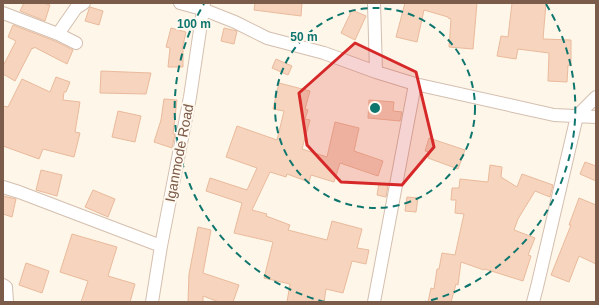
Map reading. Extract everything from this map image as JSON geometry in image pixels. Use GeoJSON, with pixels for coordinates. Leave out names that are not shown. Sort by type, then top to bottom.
{"type":"FeatureCollection","features":[{"type":"Feature","properties":{"kind":"street"},"geometry":{"type":"LineString","coordinates":[[58,34],[76,8],[84,3]]}},
{"type":"Feature","properties":{"kind":"street"},"geometry":{"type":"LineString","coordinates":[[180,3],[203,6],[267,38],[324,53],[376,72],[415,84],[554,115],[596,117]]}},
{"type":"Feature","properties":{"kind":"street"},"geometry":{"type":"LineString","coordinates":[[374,3],[376,72]]}},
{"type":"Feature","properties":{"kind":"street","name":"Iganmode Road"},"geometry":{"type":"LineString","coordinates":[[152,302],[161,246],[190,96],[203,6]]}},
{"type":"Feature","properties":{"kind":"street"},"geometry":{"type":"LineString","coordinates":[[3,13],[58,34],[76,43]]}},
{"type":"Feature","properties":{"kind":"street"},"geometry":{"type":"LineString","coordinates":[[374,302],[415,84]]}},
{"type":"Feature","properties":{"kind":"street"},"geometry":{"type":"LineString","coordinates":[[533,302],[577,116],[596,97]]}},
{"type":"Feature","properties":{"kind":"street"},"geometry":{"type":"LineString","coordinates":[[3,187],[161,246]]}},
{"type":"Feature","properties":{"kind":"street"},"geometry":{"type":"LineString","coordinates":[[3,285],[6,287],[7,302]]}},
{"type":"Feature","properties":{"kind":"street"},"geometry":{"type":"LineString","coordinates":[[537,287],[536,300],[542,302]]}},
{"type":"Feature","properties":{"kind":"highlighted area"},"geometry":{"type":"Polygon","coordinates":[[[355,43],[416,72],[434,147],[402,185],[341,182],[307,145],[299,93],[355,43]]]}},
{"type":"Feature","properties":{"kind":"building"},"geometry":{"type":"Polygon","coordinates":[[[24,3],[43,3],[50,5],[45,21],[20,11],[24,3]]]}},
{"type":"Feature","properties":{"kind":"building"},"geometry":{"type":"Polygon","coordinates":[[[255,3],[302,3],[301,16],[254,10],[255,3]]]}},
{"type":"Feature","properties":{"kind":"building"},"geometry":{"type":"Polygon","coordinates":[[[405,3],[477,3],[473,49],[449,47],[451,19],[424,10],[417,42],[396,37],[405,3]]]}},
{"type":"Feature","properties":{"kind":"building"},"geometry":{"type":"Polygon","coordinates":[[[512,3],[546,3],[543,39],[571,40],[571,66],[568,65],[567,82],[548,81],[549,53],[518,49],[516,59],[497,56],[501,36],[508,37],[512,3]]]}},
{"type":"Feature","properties":{"kind":"building"},"geometry":{"type":"Polygon","coordinates":[[[90,7],[103,11],[99,25],[85,21],[90,7]]]}},
{"type":"Feature","properties":{"kind":"building"},"geometry":{"type":"Polygon","coordinates":[[[352,10],[366,16],[355,40],[341,33],[352,10]]]}},
{"type":"Feature","properties":{"kind":"building"},"geometry":{"type":"Polygon","coordinates":[[[13,25],[55,41],[73,50],[67,64],[34,47],[33,49],[32,48],[15,81],[3,74],[3,66],[16,41],[8,37],[13,25]]]}},
{"type":"Feature","properties":{"kind":"building"},"geometry":{"type":"Polygon","coordinates":[[[171,28],[186,32],[183,45],[183,67],[168,67],[170,48],[166,47],[171,28]]]}},
{"type":"Feature","properties":{"kind":"building"},"geometry":{"type":"Polygon","coordinates":[[[224,28],[237,31],[234,44],[221,41],[224,28]]]}},
{"type":"Feature","properties":{"kind":"building"},"geometry":{"type":"Polygon","coordinates":[[[276,59],[292,66],[288,75],[272,68],[276,59]]]}},
{"type":"Feature","properties":{"kind":"building"},"geometry":{"type":"Polygon","coordinates":[[[101,71],[151,73],[146,94],[100,93],[101,71]]]}},
{"type":"Feature","properties":{"kind":"building"},"geometry":{"type":"Polygon","coordinates":[[[56,77],[70,82],[66,92],[64,92],[63,100],[80,102],[75,132],[80,133],[74,157],[43,149],[39,159],[3,146],[3,106],[8,107],[22,79],[50,92],[56,77]]]}},
{"type":"Feature","properties":{"kind":"building"},"geometry":{"type":"Polygon","coordinates":[[[279,83],[310,91],[305,109],[308,110],[305,119],[310,120],[302,149],[327,157],[335,122],[359,128],[354,151],[383,161],[378,176],[340,163],[334,182],[311,175],[309,182],[287,174],[286,177],[270,172],[252,210],[267,214],[266,216],[290,225],[288,230],[327,240],[332,221],[362,229],[357,248],[369,250],[366,264],[352,261],[343,293],[326,289],[324,302],[287,302],[290,284],[264,278],[273,242],[234,233],[242,203],[206,191],[210,178],[247,190],[257,168],[226,157],[237,126],[277,140],[284,111],[273,109],[279,83]]]}},
{"type":"Feature","properties":{"kind":"building"},"geometry":{"type":"Polygon","coordinates":[[[164,99],[177,100],[173,134],[175,134],[172,148],[154,142],[161,120],[164,99]]]}},
{"type":"Feature","properties":{"kind":"building"},"geometry":{"type":"Polygon","coordinates":[[[369,100],[394,102],[393,111],[402,112],[400,121],[368,118],[369,100]]]}},
{"type":"Feature","properties":{"kind":"building"},"geometry":{"type":"Polygon","coordinates":[[[118,111],[141,116],[135,142],[112,137],[118,111]]]}},
{"type":"Feature","properties":{"kind":"building"},"geometry":{"type":"Polygon","coordinates":[[[429,138],[465,150],[458,169],[428,158],[430,152],[425,151],[429,138]]]}},
{"type":"Feature","properties":{"kind":"building"},"geometry":{"type":"Polygon","coordinates":[[[585,162],[596,166],[596,181],[580,174],[585,162]]]}},
{"type":"Feature","properties":{"kind":"building"},"geometry":{"type":"Polygon","coordinates":[[[490,165],[502,167],[501,177],[517,187],[522,174],[553,185],[550,197],[535,191],[518,219],[514,230],[535,238],[528,255],[531,256],[523,281],[461,262],[458,285],[456,284],[451,302],[428,302],[431,288],[434,289],[437,269],[439,269],[442,253],[455,255],[464,214],[455,213],[456,200],[451,200],[452,188],[459,188],[460,179],[488,182],[490,165]]]}},
{"type":"Feature","properties":{"kind":"building"},"geometry":{"type":"Polygon","coordinates":[[[41,170],[62,175],[57,196],[36,190],[41,170]]]}},
{"type":"Feature","properties":{"kind":"building"},"geometry":{"type":"Polygon","coordinates":[[[379,183],[388,185],[386,197],[377,195],[379,183]]]}},
{"type":"Feature","properties":{"kind":"building"},"geometry":{"type":"Polygon","coordinates":[[[93,190],[115,199],[108,217],[85,207],[93,190]]]}},
{"type":"Feature","properties":{"kind":"building"},"geometry":{"type":"Polygon","coordinates":[[[3,196],[16,199],[12,217],[3,214],[3,196]]]}},
{"type":"Feature","properties":{"kind":"building"},"geometry":{"type":"Polygon","coordinates":[[[407,197],[418,198],[416,212],[405,211],[407,197]]]}},
{"type":"Feature","properties":{"kind":"building"},"geometry":{"type":"Polygon","coordinates":[[[579,198],[596,205],[596,264],[579,256],[569,282],[551,275],[571,225],[569,225],[579,198]]]}},
{"type":"Feature","properties":{"kind":"building"},"geometry":{"type":"Polygon","coordinates":[[[198,227],[211,230],[203,273],[239,285],[233,302],[219,302],[203,296],[203,302],[188,302],[189,274],[198,227]]]}},
{"type":"Feature","properties":{"kind":"building"},"geometry":{"type":"Polygon","coordinates":[[[72,234],[117,247],[108,276],[135,284],[130,302],[81,302],[88,281],[60,272],[72,234]]]}},
{"type":"Feature","properties":{"kind":"building"},"geometry":{"type":"Polygon","coordinates":[[[26,263],[49,271],[42,293],[19,285],[26,263]]]}}]}
